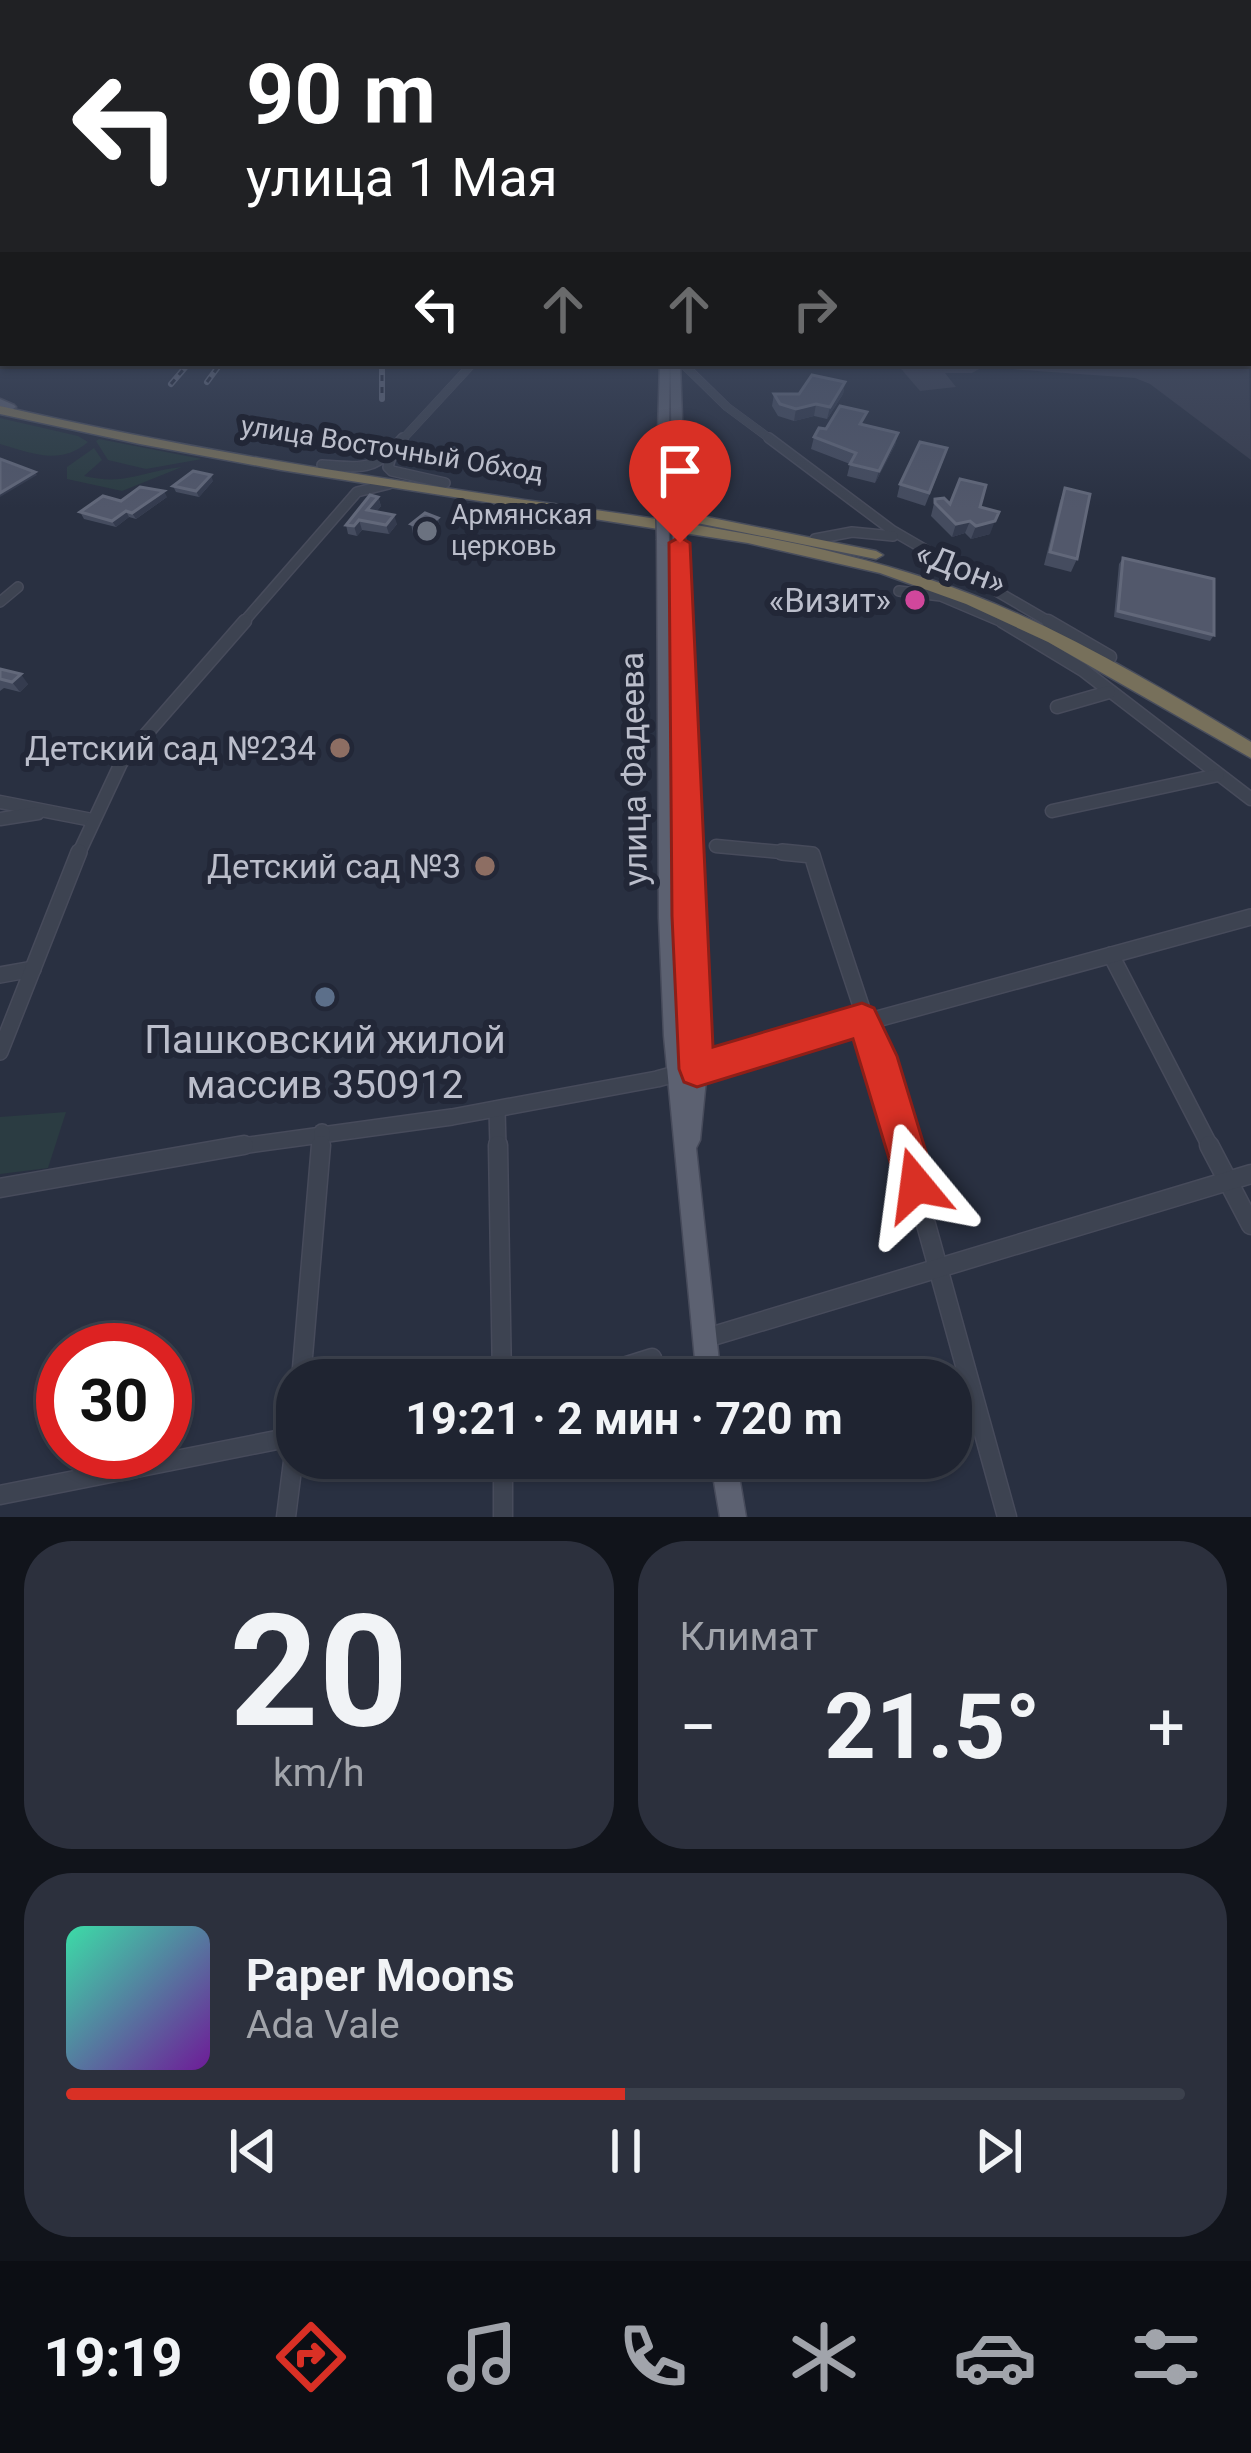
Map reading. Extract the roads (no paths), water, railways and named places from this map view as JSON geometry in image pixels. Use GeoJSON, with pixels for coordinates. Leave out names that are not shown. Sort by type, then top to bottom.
{"type":"FeatureCollection","features":[{"type":"Feature","properties":{"kind":"highway","name":"улица Восточный Обход"},"geometry":{"type":"LineString","coordinates":[[5,407],[622,514]]}},
{"type":"Feature","properties":{"kind":"highway","name":"улица Восточный Обход"},"geometry":{"type":"LineString","coordinates":[[5,407],[283,466],[622,514]]}},
{"type":"Feature","properties":{"kind":"highway","name":"«Дон»"},"geometry":{"type":"LineString","coordinates":[[622,514],[815,539],[947,579],[1110,657],[1251,738]]}},
{"type":"Feature","properties":{"kind":"highway","name":"«Дон»"},"geometry":{"type":"LineString","coordinates":[[622,514],[783,545],[926,583],[1055,640],[1251,751]]}},
{"type":"Feature","properties":{"kind":"main road","name":"улица Фадеева"},"geometry":{"type":"LineString","coordinates":[[677,367],[662,498],[671,542],[687,1173],[705,1359]]}},
{"type":"Feature","properties":{"kind":"main road","name":"улица Фадеева"},"geometry":{"type":"LineString","coordinates":[[671,542],[679,501],[677,367]]}},
{"type":"Feature","properties":{"kind":"main road"},"geometry":{"type":"LineString","coordinates":[[663,477],[678,477]]}},
{"type":"Feature","properties":{"kind":"main road"},"geometry":{"type":"LineString","coordinates":[[727,1479],[733,1517]]}},
{"type":"Feature","properties":{"kind":"street"},"geometry":{"type":"LineString","coordinates":[[322,465],[360,469],[391,457],[470,367]]}},
{"type":"Feature","properties":{"kind":"street"},"geometry":{"type":"LineString","coordinates":[[681,367],[727,407],[905,540],[1110,657]]}},
{"type":"Feature","properties":{"kind":"street"},"geometry":{"type":"LineString","coordinates":[[391,457],[392,471],[445,483]]}},
{"type":"Feature","properties":{"kind":"street"},"geometry":{"type":"LineString","coordinates":[[283,466],[357,483],[357,492]]}},
{"type":"Feature","properties":{"kind":"street"},"geometry":{"type":"LineString","coordinates":[[828,483],[853,513],[852,532]]}},
{"type":"Feature","properties":{"kind":"street"},"geometry":{"type":"LineString","coordinates":[[0,1052],[92,820],[134,744],[357,492],[397,484]]}},
{"type":"Feature","properties":{"kind":"street"},"geometry":{"type":"LineString","coordinates":[[815,539],[852,532],[905,540]]}},
{"type":"Feature","properties":{"kind":"street"},"geometry":{"type":"LineString","coordinates":[[0,602],[18,587]]}},
{"type":"Feature","properties":{"kind":"street"},"geometry":{"type":"LineString","coordinates":[[898,591],[920,590],[1024,633],[1251,800]]}},
{"type":"Feature","properties":{"kind":"street"},"geometry":{"type":"LineString","coordinates":[[1057,707],[1109,692]]}},
{"type":"Feature","properties":{"kind":"street"},"geometry":{"type":"LineString","coordinates":[[1052,811],[1218,775]]}},
{"type":"Feature","properties":{"kind":"street"},"geometry":{"type":"LineString","coordinates":[[0,802],[92,820]]}},
{"type":"Feature","properties":{"kind":"street"},"geometry":{"type":"LineString","coordinates":[[0,818],[51,811]]}},
{"type":"Feature","properties":{"kind":"street"},"geometry":{"type":"LineString","coordinates":[[716,846],[812,855],[862,1020],[880,1056],[1007,1517]]}},
{"type":"Feature","properties":{"kind":"street"},"geometry":{"type":"LineString","coordinates":[[0,1188],[322,1132],[497,1109],[687,1072],[862,1020],[1251,917]]}},
{"type":"Feature","properties":{"kind":"street"},"geometry":{"type":"LineString","coordinates":[[1111,955],[1251,1225]]}},
{"type":"Feature","properties":{"kind":"street"},"geometry":{"type":"LineString","coordinates":[[0,975],[33,969]]}},
{"type":"Feature","properties":{"kind":"street"},"geometry":{"type":"LineString","coordinates":[[497,1109],[502,1359]]}},
{"type":"Feature","properties":{"kind":"street"},"geometry":{"type":"LineString","coordinates":[[303,1359],[322,1132]]}},
{"type":"Feature","properties":{"kind":"street"},"geometry":{"type":"LineString","coordinates":[[701,1339],[1251,1174]]}},
{"type":"Feature","properties":{"kind":"street"},"geometry":{"type":"LineString","coordinates":[[0,1495],[276,1438]]}},
{"type":"Feature","properties":{"kind":"street"},"geometry":{"type":"LineString","coordinates":[[286,1517],[291,1479]]}},
{"type":"Feature","properties":{"kind":"street"},"geometry":{"type":"LineString","coordinates":[[502,1517],[503,1479]]}},
{"type":"Feature","properties":{"kind":"railway"},"geometry":{"type":"LineString","coordinates":[[171,384],[186,367]]}},
{"type":"Feature","properties":{"kind":"railway"},"geometry":{"type":"LineString","coordinates":[[207,382],[218,367]]}},
{"type":"Feature","properties":{"kind":"railway"},"geometry":{"type":"LineString","coordinates":[[382,367],[382,399]]}},
{"type":"Feature","properties":{"kind":"place","name":"Армянская церковь"},"geometry":{"type":"Point","coordinates":[427,531]}},
{"type":"Feature","properties":{"kind":"place","name":"«Визит»"},"geometry":{"type":"Point","coordinates":[915,600]}},
{"type":"Feature","properties":{"kind":"place","name":"Детский сад №234"},"geometry":{"type":"Point","coordinates":[340,748]}},
{"type":"Feature","properties":{"kind":"place","name":"Детский сад №3"},"geometry":{"type":"Point","coordinates":[485,866]}},
{"type":"Feature","properties":{"kind":"place","name":"Пашковский жилой массив 350912"},"geometry":{"type":"Point","coordinates":[325,997]}}]}
